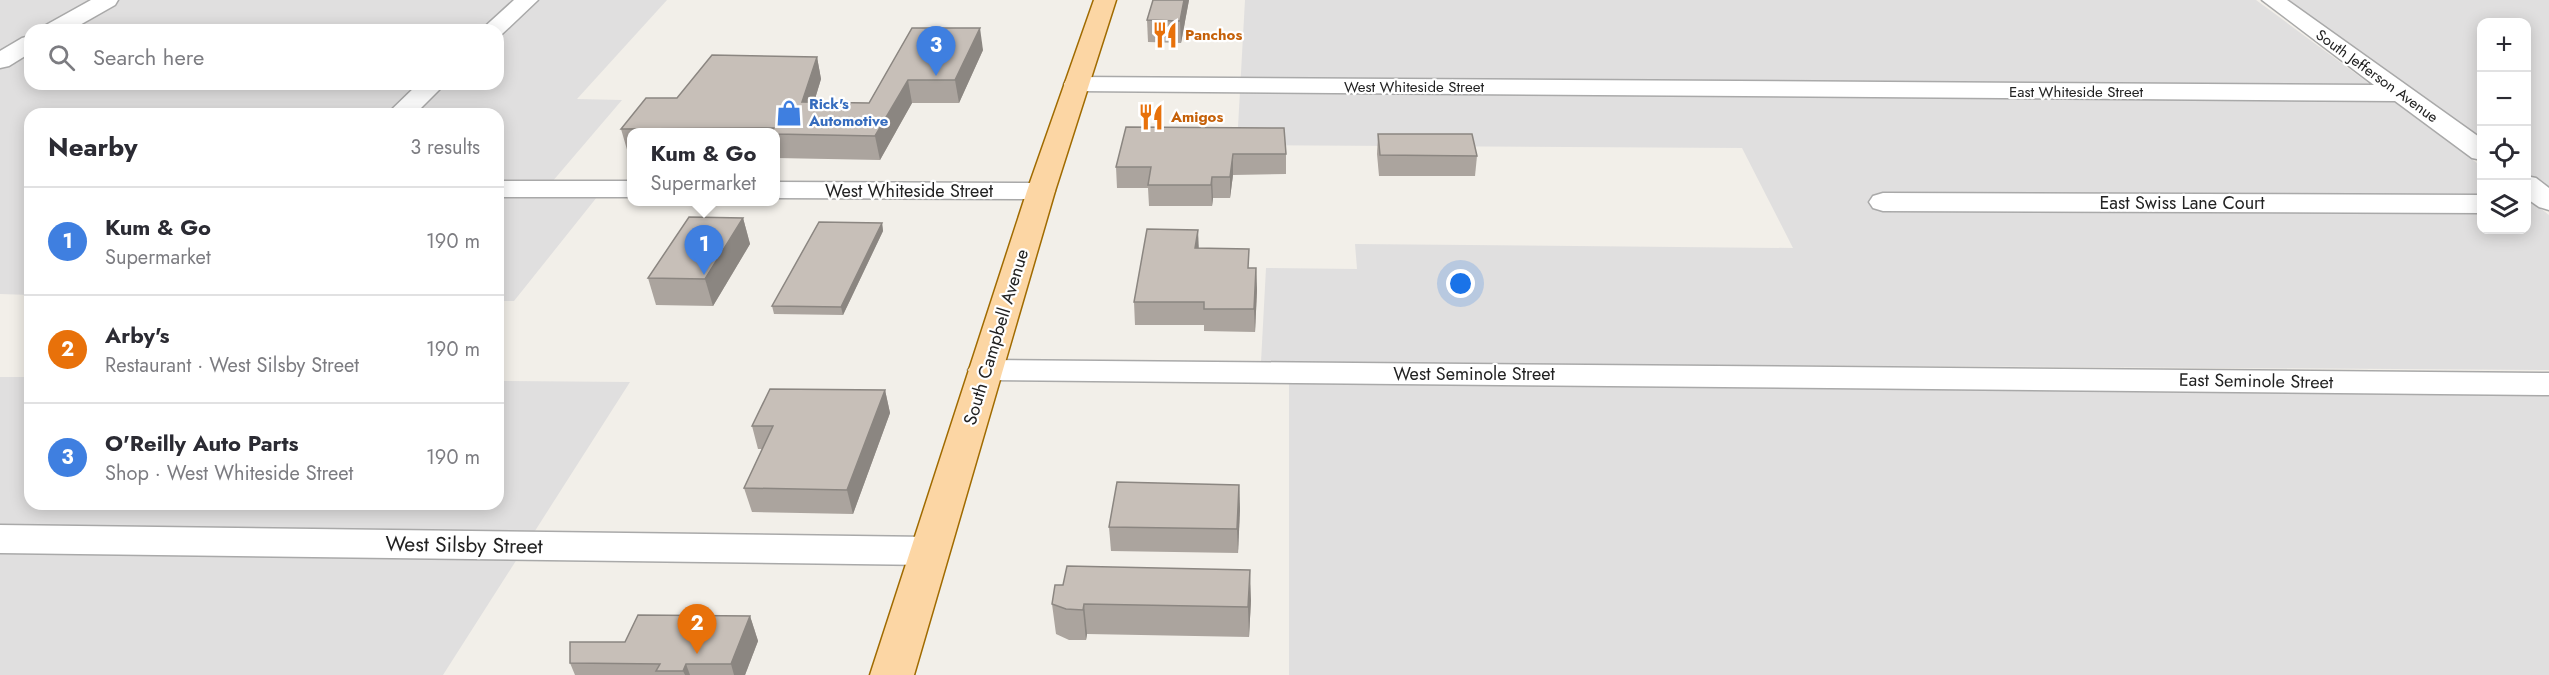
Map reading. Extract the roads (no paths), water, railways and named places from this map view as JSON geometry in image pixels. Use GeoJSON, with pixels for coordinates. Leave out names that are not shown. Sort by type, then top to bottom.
{"type":"FeatureCollection","features":[{"type":"Feature","properties":{"kind":"main road","name":"South Campbell Avenue"},"geometry":{"type":"LineString","coordinates":[[892,675],[1041,191],[1105,0]]}},
{"type":"Feature","properties":{"kind":"street"},"geometry":{"type":"LineString","coordinates":[[64,24],[106,0]]}},
{"type":"Feature","properties":{"kind":"street"},"geometry":{"type":"LineString","coordinates":[[501,24],[527,0]]}},
{"type":"Feature","properties":{"kind":"street","name":"South Jefferson Avenue"},"geometry":{"type":"LineString","coordinates":[[2273,0],[2477,149]]}},
{"type":"Feature","properties":{"kind":"street"},"geometry":{"type":"LineString","coordinates":[[0,61],[24,47]]}},
{"type":"Feature","properties":{"kind":"street","name":"West Whiteside Street"},"geometry":{"type":"LineString","coordinates":[[1076,84],[1752,90]]}},
{"type":"Feature","properties":{"kind":"street"},"geometry":{"type":"LineString","coordinates":[[407,108],[426,90]]}},
{"type":"Feature","properties":{"kind":"street","name":"East Whiteside Street"},"geometry":{"type":"LineString","coordinates":[[1752,90],[2401,93]]}},
{"type":"Feature","properties":{"kind":"street"},"geometry":{"type":"LineString","coordinates":[[2531,188],[2549,202]]}},
{"type":"Feature","properties":{"kind":"street"},"geometry":{"type":"LineString","coordinates":[[504,189],[627,189]]}},
{"type":"Feature","properties":{"kind":"street","name":"West Whiteside Street"},"geometry":{"type":"LineString","coordinates":[[780,190],[1041,191]]}},
{"type":"Feature","properties":{"kind":"street","name":"East Swiss Lane Court"},"geometry":{"type":"LineString","coordinates":[[1883,202],[2477,204]]}},
{"type":"Feature","properties":{"kind":"street"},"geometry":{"type":"LineString","coordinates":[[2531,204],[2549,202]]}},
{"type":"Feature","properties":{"kind":"street","name":"West Seminole Street"},"geometry":{"type":"LineString","coordinates":[[985,370],[1963,378]]}},
{"type":"Feature","properties":{"kind":"street","name":"East Seminole Street"},"geometry":{"type":"LineString","coordinates":[[1963,378],[2549,384]]}},
{"type":"Feature","properties":{"kind":"street","name":"West Silsby Street"},"geometry":{"type":"LineString","coordinates":[[0,539],[929,551]]}},
{"type":"Feature","properties":{"kind":"place","name":"Panchos"},"geometry":{"type":"Point","coordinates":[1165,35]}},
{"type":"Feature","properties":{"kind":"place","name":"O'Reilly Auto Parts"},"geometry":{"type":"Point","coordinates":[936,76]}},
{"type":"Feature","properties":{"kind":"place","name":"Rick's Automotive"},"geometry":{"type":"Point","coordinates":[789,113]}},
{"type":"Feature","properties":{"kind":"place","name":"Amigos"},"geometry":{"type":"Point","coordinates":[1151,117]}},
{"type":"Feature","properties":{"kind":"place","name":"Kum & Go"},"geometry":{"type":"Point","coordinates":[704,275]}},
{"type":"Feature","properties":{"kind":"place","name":"Arby's"},"geometry":{"type":"Point","coordinates":[697,654]}}]}
